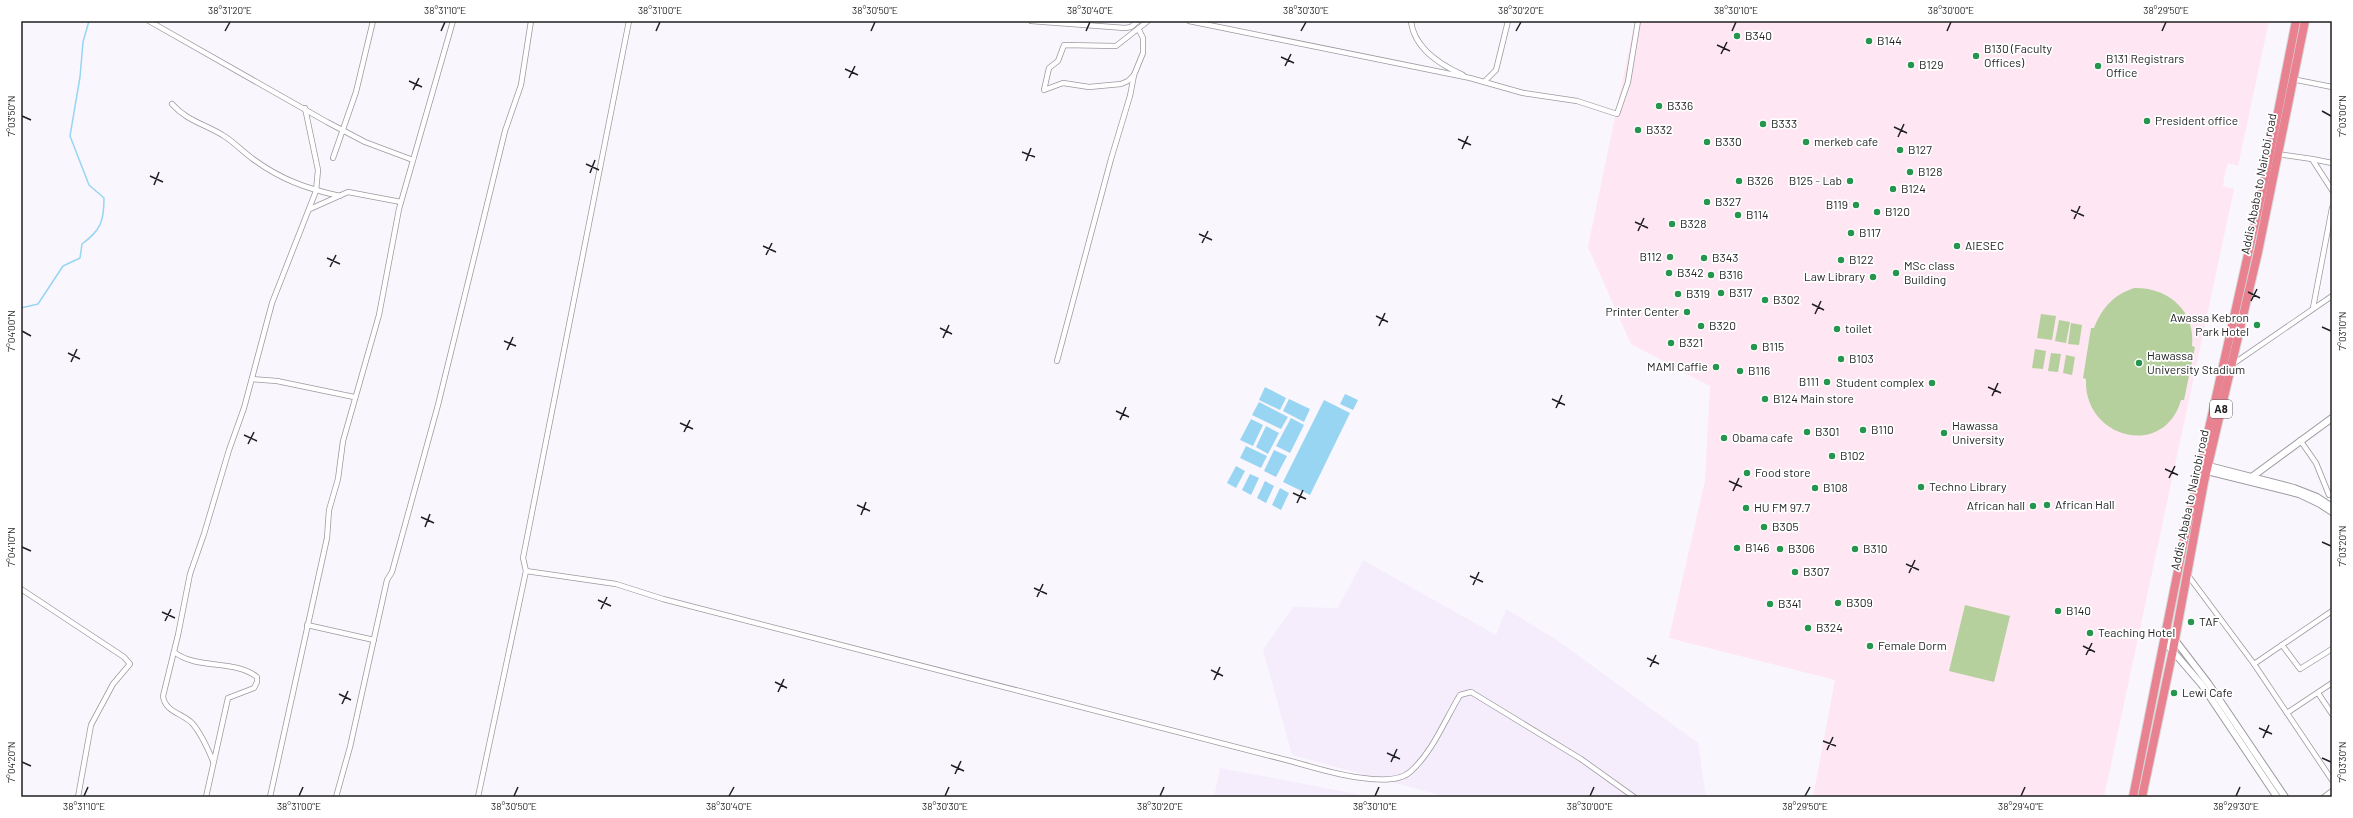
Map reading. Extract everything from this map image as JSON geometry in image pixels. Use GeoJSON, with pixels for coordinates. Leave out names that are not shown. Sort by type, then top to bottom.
{"type":"FeatureCollection","features":[{"type":"Feature","properties":{"kind":"highway","name":"Addis Ababa to Nairobi road"},"geometry":{"type":"LineString","coordinates":[[2134,797],[2165,642],[2263,191],[2296,21]]}},
{"type":"Feature","properties":{"kind":"highway","name":"Addis Ababa to Nairobi road"},"geometry":{"type":"LineString","coordinates":[[2142,797],[2175,640],[2204,468],[2232,364],[2258,252],[2305,21]]}},
{"type":"Feature","properties":{"kind":"main road"},"geometry":{"type":"LineString","coordinates":[[2248,480],[2300,440],[2332,418]]}},
{"type":"Feature","properties":{"kind":"main road"},"geometry":{"type":"LineString","coordinates":[[2204,468],[2299,494],[2332,506]]}},
{"type":"Feature","properties":{"kind":"main road"},"geometry":{"type":"LineString","coordinates":[[2318,500],[2332,512]]}},
{"type":"Feature","properties":{"kind":"main road"},"geometry":{"type":"LineString","coordinates":[[2165,642],[2175,640],[2285,797]]}},
{"type":"Feature","properties":{"kind":"main road"},"geometry":{"type":"LineString","coordinates":[[2165,642],[2205,684],[2277,797]]}},
{"type":"Feature","properties":{"kind":"street"},"geometry":{"type":"LineString","coordinates":[[149,21],[343,130],[375,146],[413,160]]}},
{"type":"Feature","properties":{"kind":"street"},"geometry":{"type":"LineString","coordinates":[[333,158],[356,92],[373,21]]}},
{"type":"Feature","properties":{"kind":"street"},"geometry":{"type":"LineString","coordinates":[[270,797],[327,538],[329,510],[338,479],[343,441],[351,417],[354,397],[379,315],[401,202],[453,21]]}},
{"type":"Feature","properties":{"kind":"street"},"geometry":{"type":"LineString","coordinates":[[336,797],[350,747],[387,580],[392,572],[438,405],[504,139],[521,85],[531,21]]}},
{"type":"Feature","properties":{"kind":"street"},"geometry":{"type":"LineString","coordinates":[[478,797],[526,571],[523,558],[629,21]]}},
{"type":"Feature","properties":{"kind":"street"},"geometry":{"type":"LineString","coordinates":[[1033,21],[1125,28],[1131,27],[1138,21]]}},
{"type":"Feature","properties":{"kind":"street"},"geometry":{"type":"LineString","coordinates":[[1134,75],[1121,84],[1089,87],[1063,83],[1044,90],[1049,68],[1058,61],[1064,44],[1116,46],[1139,30],[1148,21]]}},
{"type":"Feature","properties":{"kind":"street"},"geometry":{"type":"LineString","coordinates":[[1189,21],[1470,78],[1522,93],[1578,101],[1617,114],[1628,82],[1638,21]]}},
{"type":"Feature","properties":{"kind":"street"},"geometry":{"type":"LineString","coordinates":[[1411,21],[1415,36],[1432,57],[1446,67],[1470,78]]}},
{"type":"Feature","properties":{"kind":"street"},"geometry":{"type":"LineString","coordinates":[[1484,82],[1496,70],[1508,21]]}},
{"type":"Feature","properties":{"kind":"street"},"geometry":{"type":"LineString","coordinates":[[1056,361],[1111,158],[1130,96],[1134,75],[1142,53],[1143,38],[1139,30]]}},
{"type":"Feature","properties":{"kind":"street"},"geometry":{"type":"LineString","coordinates":[[2297,80],[2332,87]]}},
{"type":"Feature","properties":{"kind":"street"},"geometry":{"type":"LineString","coordinates":[[172,104],[189,120],[226,136],[243,152],[274,173],[316,191],[340,196]]}},
{"type":"Feature","properties":{"kind":"street"},"geometry":{"type":"LineString","coordinates":[[213,761],[193,724],[172,711],[164,700],[165,684],[174,652],[190,574],[204,534],[252,379],[272,303],[316,191],[318,170],[305,108]]}},
{"type":"Feature","properties":{"kind":"street"},"geometry":{"type":"LineString","coordinates":[[2284,155],[2332,163]]}},
{"type":"Feature","properties":{"kind":"street"},"geometry":{"type":"LineString","coordinates":[[2312,159],[2332,190]]}},
{"type":"Feature","properties":{"kind":"street"},"geometry":{"type":"LineString","coordinates":[[310,209],[340,196],[353,193],[401,202]]}},
{"type":"Feature","properties":{"kind":"street"},"geometry":{"type":"LineString","coordinates":[[2313,308],[2332,208]]}},
{"type":"Feature","properties":{"kind":"street"},"geometry":{"type":"LineString","coordinates":[[2232,364],[2332,296]]}},
{"type":"Feature","properties":{"kind":"street"},"geometry":{"type":"LineString","coordinates":[[252,379],[277,381],[354,397]]}},
{"type":"Feature","properties":{"kind":"street"},"geometry":{"type":"LineString","coordinates":[[2300,440],[2316,463],[2331,494],[2318,500]]}},
{"type":"Feature","properties":{"kind":"street"},"geometry":{"type":"LineString","coordinates":[[526,571],[616,584],[670,601],[1279,759],[1332,772],[1372,778],[1395,780],[1410,773],[1424,757],[1460,695],[1471,692],[1581,759],[1634,797]]}},
{"type":"Feature","properties":{"kind":"street"},"geometry":{"type":"LineString","coordinates":[[2187,573],[2254,664],[2332,780]]}},
{"type":"Feature","properties":{"kind":"street"},"geometry":{"type":"LineString","coordinates":[[21,589],[124,657],[130,664],[113,684],[91,725],[78,797]]}},
{"type":"Feature","properties":{"kind":"street"},"geometry":{"type":"LineString","coordinates":[[2254,664],[2332,611]]}},
{"type":"Feature","properties":{"kind":"street"},"geometry":{"type":"LineString","coordinates":[[307,625],[374,640]]}},
{"type":"Feature","properties":{"kind":"street"},"geometry":{"type":"LineString","coordinates":[[2282,645],[2296,667],[2300,669],[2332,649]]}},
{"type":"Feature","properties":{"kind":"street"},"geometry":{"type":"LineString","coordinates":[[174,652],[183,658],[245,670],[257,677],[257,682],[254,688],[228,698],[206,797]]}},
{"type":"Feature","properties":{"kind":"street"},"geometry":{"type":"LineString","coordinates":[[2287,713],[2332,683]]}},
{"type":"Feature","properties":{"kind":"street"},"geometry":{"type":"LineString","coordinates":[[2318,693],[2332,714]]}},
{"type":"Feature","properties":{"kind":"street"},"geometry":{"type":"LineString","coordinates":[[2324,797],[2332,791]]}},
{"type":"Feature","properties":{"kind":"shaded area","name":"Hawassa University"},"geometry":{"type":"Polygon","coordinates":[[[1635,21],[2269,21],[2238,166],[2228,163],[2225,173],[2223,186],[2234,189],[2104,797],[1813,797],[1835,680],[1669,638],[1705,481],[1710,386],[1631,344],[1588,247],[1635,21]]]}},
{"type":"Feature","properties":{"kind":"shaded area"},"geometry":{"type":"Polygon","coordinates":[[[1363,560],[1496,635],[1506,609],[1557,640],[1698,743],[1706,797],[1447,797],[1292,755],[1263,650],[1293,607],[1338,608],[1363,560]]]}},
{"type":"Feature","properties":{"kind":"shaded area"},"geometry":{"type":"Polygon","coordinates":[[[1220,768],[1373,797],[1214,797],[1220,768]]]}},
{"type":"Feature","properties":{"kind":"green space","name":"Hawassa University Stadium"},"geometry":{"type":"Polygon","coordinates":[[[2134,288],[2158,292],[2177,304],[2184,312],[2189,322],[2192,333],[2192,346],[2195,347],[2184,400],[2181,400],[2172,419],[2159,430],[2143,435],[2126,434],[2110,427],[2097,416],[2089,399],[2086,379],[2083,378],[2091,328],[2094,328],[2105,308],[2114,298],[2134,288]]]}},
{"type":"Feature","properties":{"kind":"green space"},"geometry":{"type":"Polygon","coordinates":[[[2041,314],[2056,316],[2052,340],[2037,338],[2041,314]]]}},
{"type":"Feature","properties":{"kind":"green space"},"geometry":{"type":"Polygon","coordinates":[[[2059,320],[2070,322],[2066,343],[2055,341],[2059,320]]]}},
{"type":"Feature","properties":{"kind":"green space"},"geometry":{"type":"Polygon","coordinates":[[[2071,323],[2082,325],[2079,345],[2068,344],[2071,323]]]}},
{"type":"Feature","properties":{"kind":"green space"},"geometry":{"type":"Polygon","coordinates":[[[2035,349],[2046,351],[2043,369],[2032,368],[2035,349]]]}},
{"type":"Feature","properties":{"kind":"green space"},"geometry":{"type":"Polygon","coordinates":[[[2051,353],[2061,354],[2058,372],[2048,371],[2051,353]]]}},
{"type":"Feature","properties":{"kind":"green space"},"geometry":{"type":"Polygon","coordinates":[[[2066,355],[2075,357],[2072,375],[2063,373],[2066,355]]]}},
{"type":"Feature","properties":{"kind":"green space"},"geometry":{"type":"Polygon","coordinates":[[[1965,605],[2010,616],[1994,682],[1949,671],[1965,605]]]}},
{"type":"Feature","properties":{"kind":"water"},"geometry":{"type":"Polygon","coordinates":[[[1265,387],[1286,398],[1280,410],[1259,400],[1265,387]]]}},
{"type":"Feature","properties":{"kind":"water"},"geometry":{"type":"Polygon","coordinates":[[[1345,394],[1358,400],[1353,410],[1340,404],[1345,394]]]}},
{"type":"Feature","properties":{"kind":"water"},"geometry":{"type":"Polygon","coordinates":[[[1289,399],[1310,409],[1304,422],[1283,411],[1289,399]]]}},
{"type":"Feature","properties":{"kind":"water"},"geometry":{"type":"Polygon","coordinates":[[[1324,400],[1350,413],[1310,495],[1283,482],[1324,400]]]}},
{"type":"Feature","properties":{"kind":"water"},"geometry":{"type":"Polygon","coordinates":[[[1259,402],[1288,417],[1281,429],[1252,415],[1259,402]]]}},
{"type":"Feature","properties":{"kind":"water"},"geometry":{"type":"Polygon","coordinates":[[[1291,418],[1304,425],[1290,453],[1276,446],[1291,418]]]}},
{"type":"Feature","properties":{"kind":"water"},"geometry":{"type":"Polygon","coordinates":[[[1251,419],[1263,425],[1253,446],[1240,440],[1251,419]]]}},
{"type":"Feature","properties":{"kind":"water"},"geometry":{"type":"Polygon","coordinates":[[[1266,426],[1279,433],[1268,454],[1256,447],[1266,426]]]}},
{"type":"Feature","properties":{"kind":"water"},"geometry":{"type":"Polygon","coordinates":[[[1246,446],[1267,456],[1261,468],[1240,458],[1246,446]]]}},
{"type":"Feature","properties":{"kind":"water"},"geometry":{"type":"Polygon","coordinates":[[[1274,450],[1287,456],[1276,477],[1264,471],[1274,450]]]}},
{"type":"Feature","properties":{"kind":"water"},"geometry":{"type":"Polygon","coordinates":[[[1236,466],[1245,471],[1236,488],[1227,483],[1236,466]]]}},
{"type":"Feature","properties":{"kind":"water"},"geometry":{"type":"Polygon","coordinates":[[[1250,474],[1259,478],[1251,495],[1242,490],[1250,474]]]}},
{"type":"Feature","properties":{"kind":"water"},"geometry":{"type":"Polygon","coordinates":[[[1265,481],[1274,486],[1266,503],[1257,498],[1265,481]]]}},
{"type":"Feature","properties":{"kind":"water"},"geometry":{"type":"Polygon","coordinates":[[[1280,488],[1289,493],[1281,510],[1272,505],[1280,488]]]}},
{"type":"Feature","properties":{"kind":"waterway"},"geometry":{"type":"LineString","coordinates":[[21,308],[38,304],[63,266],[80,258],[82,244],[93,234],[102,219],[104,198],[89,185],[70,136],[80,77],[83,42],[89,21]]}},
{"type":"Feature","properties":{"kind":"place","name":"B340"},"geometry":{"type":"Point","coordinates":[1737,36]}},
{"type":"Feature","properties":{"kind":"place","name":"B144"},"geometry":{"type":"Point","coordinates":[1869,41]}},
{"type":"Feature","properties":{"kind":"place","name":"B130 (Faculty Offices)"},"geometry":{"type":"Point","coordinates":[1976,56]}},
{"type":"Feature","properties":{"kind":"place","name":"B129"},"geometry":{"type":"Point","coordinates":[1911,65]}},
{"type":"Feature","properties":{"kind":"place","name":"B131 Registrars Office"},"geometry":{"type":"Point","coordinates":[2098,66]}},
{"type":"Feature","properties":{"kind":"place","name":"B336"},"geometry":{"type":"Point","coordinates":[1659,106]}},
{"type":"Feature","properties":{"kind":"place","name":"President office"},"geometry":{"type":"Point","coordinates":[2147,121]}},
{"type":"Feature","properties":{"kind":"place","name":"B333"},"geometry":{"type":"Point","coordinates":[1763,124]}},
{"type":"Feature","properties":{"kind":"place","name":"B332"},"geometry":{"type":"Point","coordinates":[1638,130]}},
{"type":"Feature","properties":{"kind":"place","name":"B330"},"geometry":{"type":"Point","coordinates":[1707,142]}},
{"type":"Feature","properties":{"kind":"place","name":"merkeb cafe"},"geometry":{"type":"Point","coordinates":[1806,142]}},
{"type":"Feature","properties":{"kind":"place","name":"B127"},"geometry":{"type":"Point","coordinates":[1900,150]}},
{"type":"Feature","properties":{"kind":"place","name":"B128"},"geometry":{"type":"Point","coordinates":[1910,172]}},
{"type":"Feature","properties":{"kind":"place","name":"B326"},"geometry":{"type":"Point","coordinates":[1739,181]}},
{"type":"Feature","properties":{"kind":"place","name":"B125 - Lab"},"geometry":{"type":"Point","coordinates":[1850,181]}},
{"type":"Feature","properties":{"kind":"place","name":"B124"},"geometry":{"type":"Point","coordinates":[1893,189]}},
{"type":"Feature","properties":{"kind":"place","name":"B327"},"geometry":{"type":"Point","coordinates":[1707,202]}},
{"type":"Feature","properties":{"kind":"place","name":"B119"},"geometry":{"type":"Point","coordinates":[1856,205]}},
{"type":"Feature","properties":{"kind":"place","name":"B120"},"geometry":{"type":"Point","coordinates":[1877,212]}},
{"type":"Feature","properties":{"kind":"place","name":"B114"},"geometry":{"type":"Point","coordinates":[1738,215]}},
{"type":"Feature","properties":{"kind":"place","name":"B328"},"geometry":{"type":"Point","coordinates":[1672,224]}},
{"type":"Feature","properties":{"kind":"place","name":"B117"},"geometry":{"type":"Point","coordinates":[1851,233]}},
{"type":"Feature","properties":{"kind":"place","name":"AIESEC"},"geometry":{"type":"Point","coordinates":[1957,246]}},
{"type":"Feature","properties":{"kind":"place","name":"B112"},"geometry":{"type":"Point","coordinates":[1670,257]}},
{"type":"Feature","properties":{"kind":"place","name":"B343"},"geometry":{"type":"Point","coordinates":[1704,258]}},
{"type":"Feature","properties":{"kind":"place","name":"B122"},"geometry":{"type":"Point","coordinates":[1841,260]}},
{"type":"Feature","properties":{"kind":"place","name":"B342"},"geometry":{"type":"Point","coordinates":[1669,273]}},
{"type":"Feature","properties":{"kind":"place","name":"MSc class Building"},"geometry":{"type":"Point","coordinates":[1896,273]}},
{"type":"Feature","properties":{"kind":"place","name":"B316"},"geometry":{"type":"Point","coordinates":[1711,275]}},
{"type":"Feature","properties":{"kind":"place","name":"Law Library"},"geometry":{"type":"Point","coordinates":[1873,277]}},
{"type":"Feature","properties":{"kind":"place","name":"B317"},"geometry":{"type":"Point","coordinates":[1721,293]}},
{"type":"Feature","properties":{"kind":"place","name":"B319"},"geometry":{"type":"Point","coordinates":[1678,294]}},
{"type":"Feature","properties":{"kind":"place","name":"B302"},"geometry":{"type":"Point","coordinates":[1765,300]}},
{"type":"Feature","properties":{"kind":"place","name":"Printer Center"},"geometry":{"type":"Point","coordinates":[1687,312]}},
{"type":"Feature","properties":{"kind":"place","name":"Awassa Kebron Park Hotel"},"geometry":{"type":"Point","coordinates":[2257,325]}},
{"type":"Feature","properties":{"kind":"place","name":"B320"},"geometry":{"type":"Point","coordinates":[1701,326]}},
{"type":"Feature","properties":{"kind":"place","name":"toilet"},"geometry":{"type":"Point","coordinates":[1837,329]}},
{"type":"Feature","properties":{"kind":"place","name":"B321"},"geometry":{"type":"Point","coordinates":[1671,343]}},
{"type":"Feature","properties":{"kind":"place","name":"B115"},"geometry":{"type":"Point","coordinates":[1754,347]}},
{"type":"Feature","properties":{"kind":"place","name":"B103"},"geometry":{"type":"Point","coordinates":[1841,359]}},
{"type":"Feature","properties":{"kind":"place","name":"Hawassa University Stadium"},"geometry":{"type":"Point","coordinates":[2139,363]}},
{"type":"Feature","properties":{"kind":"place","name":"MAMI Caffie"},"geometry":{"type":"Point","coordinates":[1716,367]}},
{"type":"Feature","properties":{"kind":"place","name":"B116"},"geometry":{"type":"Point","coordinates":[1740,371]}},
{"type":"Feature","properties":{"kind":"place","name":"B111"},"geometry":{"type":"Point","coordinates":[1827,382]}},
{"type":"Feature","properties":{"kind":"place","name":"Student complex"},"geometry":{"type":"Point","coordinates":[1932,383]}},
{"type":"Feature","properties":{"kind":"place","name":"B124 Main store"},"geometry":{"type":"Point","coordinates":[1765,399]}},
{"type":"Feature","properties":{"kind":"place","name":"B110"},"geometry":{"type":"Point","coordinates":[1863,430]}},
{"type":"Feature","properties":{"kind":"place","name":"B301"},"geometry":{"type":"Point","coordinates":[1807,432]}},
{"type":"Feature","properties":{"kind":"place","name":"Hawassa University"},"geometry":{"type":"Point","coordinates":[1944,433]}},
{"type":"Feature","properties":{"kind":"place","name":"Obama cafe"},"geometry":{"type":"Point","coordinates":[1724,438]}},
{"type":"Feature","properties":{"kind":"place","name":"B102"},"geometry":{"type":"Point","coordinates":[1832,456]}},
{"type":"Feature","properties":{"kind":"place","name":"Food store"},"geometry":{"type":"Point","coordinates":[1747,473]}},
{"type":"Feature","properties":{"kind":"place","name":"Techno Library"},"geometry":{"type":"Point","coordinates":[1921,487]}},
{"type":"Feature","properties":{"kind":"place","name":"B108"},"geometry":{"type":"Point","coordinates":[1815,488]}},
{"type":"Feature","properties":{"kind":"place","name":"African Hall"},"geometry":{"type":"Point","coordinates":[2047,505]}},
{"type":"Feature","properties":{"kind":"place","name":"African hall"},"geometry":{"type":"Point","coordinates":[2033,506]}},
{"type":"Feature","properties":{"kind":"place","name":"HU FM 97.7"},"geometry":{"type":"Point","coordinates":[1746,508]}},
{"type":"Feature","properties":{"kind":"place","name":"B305"},"geometry":{"type":"Point","coordinates":[1764,527]}},
{"type":"Feature","properties":{"kind":"place","name":"B146"},"geometry":{"type":"Point","coordinates":[1737,548]}},
{"type":"Feature","properties":{"kind":"place","name":"B306"},"geometry":{"type":"Point","coordinates":[1780,549]}},
{"type":"Feature","properties":{"kind":"place","name":"B310"},"geometry":{"type":"Point","coordinates":[1855,549]}},
{"type":"Feature","properties":{"kind":"place","name":"B307"},"geometry":{"type":"Point","coordinates":[1795,572]}},
{"type":"Feature","properties":{"kind":"place","name":"B309"},"geometry":{"type":"Point","coordinates":[1838,603]}},
{"type":"Feature","properties":{"kind":"place","name":"B341"},"geometry":{"type":"Point","coordinates":[1770,604]}},
{"type":"Feature","properties":{"kind":"place","name":"B140"},"geometry":{"type":"Point","coordinates":[2058,611]}},
{"type":"Feature","properties":{"kind":"place","name":"TAF"},"geometry":{"type":"Point","coordinates":[2191,622]}},
{"type":"Feature","properties":{"kind":"place","name":"B324"},"geometry":{"type":"Point","coordinates":[1808,628]}},
{"type":"Feature","properties":{"kind":"place","name":"Teaching Hotel"},"geometry":{"type":"Point","coordinates":[2090,633]}},
{"type":"Feature","properties":{"kind":"place","name":"Female Dorm"},"geometry":{"type":"Point","coordinates":[1870,646]}},
{"type":"Feature","properties":{"kind":"place","name":"Lewi Cafe"},"geometry":{"type":"Point","coordinates":[2174,693]}}]}
